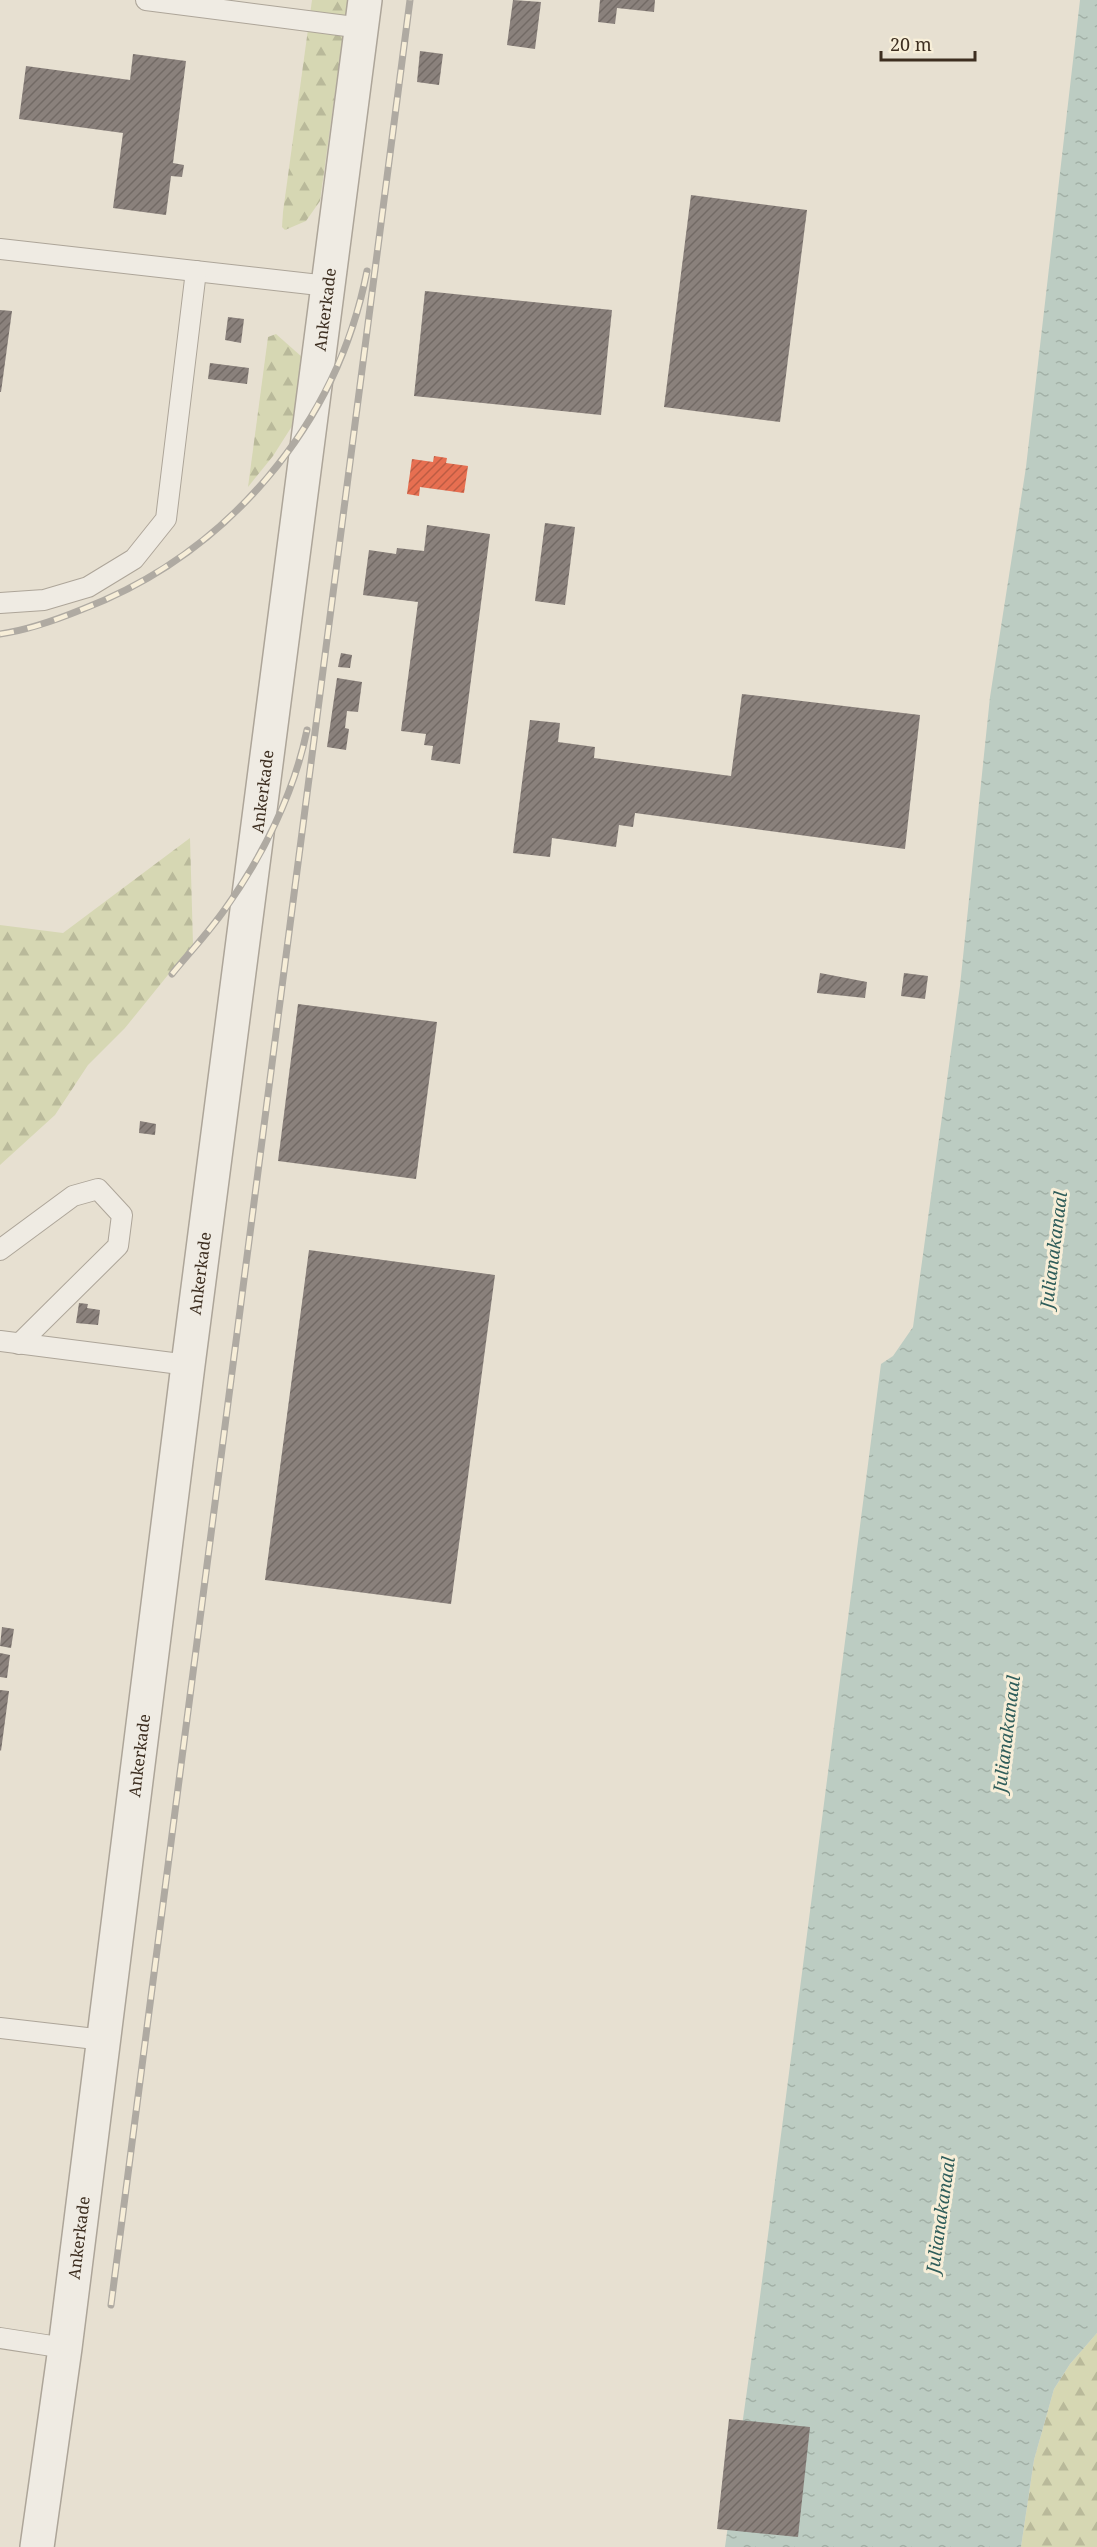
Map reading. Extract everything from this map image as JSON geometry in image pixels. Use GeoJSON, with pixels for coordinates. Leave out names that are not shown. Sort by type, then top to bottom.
{"type":"FeatureCollection","features":[{"type":"Feature","properties":{"kind":"street","name":"Ankerkade"},"geometry":{"type":"LineString","coordinates":[[37,2547],[65,2348],[188,1365],[364,14]]}},
{"type":"Feature","properties":{"kind":"lane"},"geometry":{"type":"LineString","coordinates":[[146,0],[364,14]]}},
{"type":"Feature","properties":{"kind":"lane"},"geometry":{"type":"LineString","coordinates":[[0,249],[328,286]]}},
{"type":"Feature","properties":{"kind":"lane"},"geometry":{"type":"LineString","coordinates":[[0,603],[44,600],[88,587],[134,559],[166,519],[196,271]]}},
{"type":"Feature","properties":{"kind":"lane"},"geometry":{"type":"LineString","coordinates":[[0,1250],[73,1196],[98,1189],[122,1215],[118,1246],[10,1343]]}},
{"type":"Feature","properties":{"kind":"lane"},"geometry":{"type":"LineString","coordinates":[[10,1343],[188,1365]]}},
{"type":"Feature","properties":{"kind":"lane"},"geometry":{"type":"LineString","coordinates":[[0,2028],[104,2040]]}},
{"type":"Feature","properties":{"kind":"lane"},"geometry":{"type":"LineString","coordinates":[[0,2338],[65,2348]]}},
{"type":"Feature","properties":{"kind":"green space"},"geometry":{"type":"Polygon","coordinates":[[[312,0],[348,0],[320,201],[306,221],[285,230],[282,227],[283,212],[312,0]]]}},
{"type":"Feature","properties":{"kind":"green space"},"geometry":{"type":"Polygon","coordinates":[[[276,334],[302,357],[294,423],[273,456],[248,487],[268,337],[276,334]]]}},
{"type":"Feature","properties":{"kind":"green space"},"geometry":{"type":"Polygon","coordinates":[[[190,838],[193,944],[125,1028],[88,1065],[55,1115],[0,1165],[0,925],[63,933],[190,838]]]}},
{"type":"Feature","properties":{"kind":"green space"},"geometry":{"type":"Polygon","coordinates":[[[1097,2333],[1097,2547],[1021,2547],[1034,2460],[1054,2389],[1070,2364],[1097,2333]]]}},
{"type":"Feature","properties":{"kind":"water","name":"Julianakanaal"},"geometry":{"type":"Polygon","coordinates":[[[1080,0],[1097,0],[1097,2333],[1070,2364],[1054,2389],[1034,2460],[1021,2547],[725,2547],[758,2312],[881,1364],[893,1356],[913,1327],[960,986],[990,697],[1026,467],[1080,0]]]}},
{"type":"Feature","properties":{"kind":"building: Shops"},"geometry":{"type":"Polygon","coordinates":[[[434,456],[447,458],[446,463],[468,466],[464,493],[420,487],[419,496],[407,494],[412,459],[433,462],[434,456]]]}},
{"type":"Feature","properties":{"kind":"building: Industry"},"geometry":{"type":"Polygon","coordinates":[[[513,0],[541,2],[535,49],[507,45],[513,0]]]}},
{"type":"Feature","properties":{"kind":"building: Industry"},"geometry":{"type":"Polygon","coordinates":[[[600,0],[655,0],[654,12],[617,8],[615,24],[598,22],[600,0]]]}},
{"type":"Feature","properties":{"kind":"building: Industry"},"geometry":{"type":"Polygon","coordinates":[[[420,51],[443,54],[439,85],[417,82],[420,51]]]}},
{"type":"Feature","properties":{"kind":"building: Industry"},"geometry":{"type":"Polygon","coordinates":[[[133,54],[186,61],[173,163],[184,165],[182,177],[171,176],[166,215],[113,208],[123,133],[19,119],[26,66],[130,80],[133,54]]]}},
{"type":"Feature","properties":{"kind":"building: Industry"},"geometry":{"type":"Polygon","coordinates":[[[691,195],[807,210],[780,422],[664,407],[691,195]]]}},
{"type":"Feature","properties":{"kind":"building: Industry"},"geometry":{"type":"Polygon","coordinates":[[[425,291],[612,310],[601,415],[414,396],[425,291]]]}},
{"type":"Feature","properties":{"kind":"building: Industry"},"geometry":{"type":"Polygon","coordinates":[[[0,310],[12,311],[1,392],[0,392],[0,310]]]}},
{"type":"Feature","properties":{"kind":"building: Industry"},"geometry":{"type":"Polygon","coordinates":[[[228,317],[244,319],[241,343],[225,340],[228,317]]]}},
{"type":"Feature","properties":{"kind":"building: Industry"},"geometry":{"type":"Polygon","coordinates":[[[210,363],[249,368],[247,384],[208,379],[210,363]]]}},
{"type":"Feature","properties":{"kind":"building: Industry"},"geometry":{"type":"Polygon","coordinates":[[[545,523],[575,527],[565,605],[535,601],[545,523]]]}},
{"type":"Feature","properties":{"kind":"building: Industry"},"geometry":{"type":"Polygon","coordinates":[[[427,525],[490,534],[460,764],[431,760],[433,746],[424,745],[426,734],[401,731],[418,602],[363,595],[369,550],[396,554],[397,548],[424,551],[427,525]]]}},
{"type":"Feature","properties":{"kind":"building: Industry"},"geometry":{"type":"Polygon","coordinates":[[[341,653],[352,655],[350,668],[338,667],[341,653]]]}},
{"type":"Feature","properties":{"kind":"building: Industry"},"geometry":{"type":"Polygon","coordinates":[[[337,678],[362,682],[358,712],[347,711],[345,728],[349,729],[346,750],[327,747],[337,678]]]}},
{"type":"Feature","properties":{"kind":"building: Industry"},"geometry":{"type":"Polygon","coordinates":[[[742,694],[920,715],[905,849],[635,813],[633,827],[619,825],[616,847],[552,838],[550,857],[513,853],[530,720],[560,723],[558,742],[595,747],[594,758],[731,776],[742,694]]]}},
{"type":"Feature","properties":{"kind":"building: Industry"},"geometry":{"type":"Polygon","coordinates":[[[820,973],[867,982],[865,998],[817,993],[820,973]]]}},
{"type":"Feature","properties":{"kind":"building: Industry"},"geometry":{"type":"Polygon","coordinates":[[[904,973],[928,976],[925,999],[901,996],[904,973]]]}},
{"type":"Feature","properties":{"kind":"building: Industry"},"geometry":{"type":"Polygon","coordinates":[[[298,1004],[437,1022],[416,1179],[278,1161],[298,1004]]]}},
{"type":"Feature","properties":{"kind":"building: Industry"},"geometry":{"type":"Polygon","coordinates":[[[140,1121],[156,1124],[155,1135],[139,1133],[140,1121]]]}},
{"type":"Feature","properties":{"kind":"building: Industry"},"geometry":{"type":"Polygon","coordinates":[[[309,1250],[495,1275],[451,1604],[265,1580],[309,1250]]]}},
{"type":"Feature","properties":{"kind":"building: Industry"},"geometry":{"type":"Polygon","coordinates":[[[79,1303],[88,1304],[87,1308],[100,1310],[98,1325],[76,1323],[79,1303]]]}},
{"type":"Feature","properties":{"kind":"building: Industry"},"geometry":{"type":"Polygon","coordinates":[[[2,1627],[14,1629],[11,1648],[0,1646],[2,1627]]]}},
{"type":"Feature","properties":{"kind":"building: Industry"},"geometry":{"type":"Polygon","coordinates":[[[0,1653],[10,1655],[7,1678],[0,1677],[0,1653]]]}},
{"type":"Feature","properties":{"kind":"building: Industry"},"geometry":{"type":"Polygon","coordinates":[[[0,1690],[9,1691],[1,1751],[0,1750],[0,1690]]]}},
{"type":"Feature","properties":{"kind":"building: Industry"},"geometry":{"type":"Polygon","coordinates":[[[729,2419],[810,2427],[798,2537],[717,2529],[729,2419]]]}},
{"type":"Feature","properties":{"kind":"railway"},"geometry":{"type":"LineString","coordinates":[[111,2305],[410,0]]}},
{"type":"Feature","properties":{"kind":"railway"},"geometry":{"type":"LineString","coordinates":[[0,634],[63,617],[136,585],[184,554],[229,518],[268,477],[302,431],[330,381],[352,327],[367,271]]}},
{"type":"Feature","properties":{"kind":"railway"},"geometry":{"type":"LineString","coordinates":[[172,974],[225,909],[252,868],[285,801],[307,730]]}}]}
